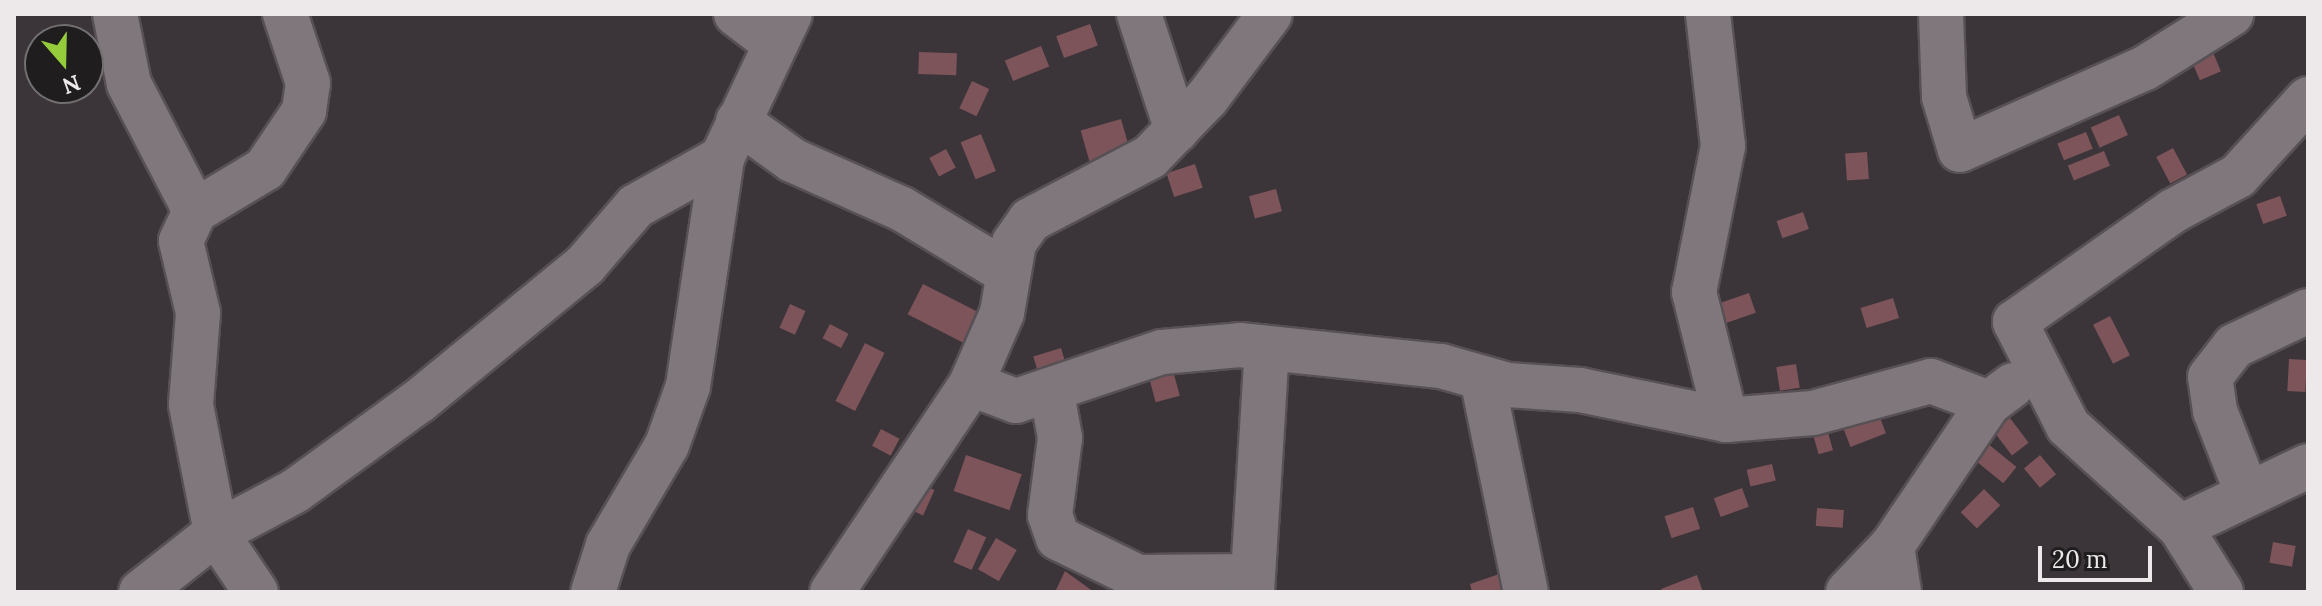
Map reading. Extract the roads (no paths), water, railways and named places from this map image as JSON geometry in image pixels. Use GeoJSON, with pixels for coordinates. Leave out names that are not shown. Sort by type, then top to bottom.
{"type":"FeatureCollection","features":[{"type":"Feature","properties":{"kind":"street"},"geometry":{"type":"LineString","coordinates":[[115,14],[129,84],[195,211]]}},
{"type":"Feature","properties":{"kind":"street"},"geometry":{"type":"LineString","coordinates":[[256,592],[216,533],[191,405],[198,313],[181,241],[195,211],[265,169],[304,111],[308,83],[285,14]]}},
{"type":"Feature","properties":{"kind":"street"},"geometry":{"type":"LineString","coordinates":[[593,592],[608,545],[667,445],[688,386],[730,140],[782,28],[736,14]]}},
{"type":"Feature","properties":{"kind":"street"},"geometry":{"type":"LineString","coordinates":[[1139,14],[1177,130]]}},
{"type":"Feature","properties":{"kind":"street"},"geometry":{"type":"LineString","coordinates":[[832,592],[971,384],[1002,313],[1014,243],[1030,220],[1136,167],[1177,130],[1270,14]]}},
{"type":"Feature","properties":{"kind":"street"},"geometry":{"type":"LineString","coordinates":[[1708,14],[1723,146],[1694,292],[1726,420]]}},
{"type":"Feature","properties":{"kind":"street"},"geometry":{"type":"LineString","coordinates":[[1941,14],[1944,97],[1960,150],[2145,68],[2231,14]]}},
{"type":"Feature","properties":{"kind":"street"},"geometry":{"type":"LineString","coordinates":[[2221,592],[2180,527],[2087,447],[2034,368],[2015,322],[2173,211],[2238,176],[2308,99]]}},
{"type":"Feature","properties":{"kind":"street"},"geometry":{"type":"LineString","coordinates":[[730,140],[792,160],[902,209],[1008,273]]}},
{"type":"Feature","properties":{"kind":"street"},"geometry":{"type":"LineString","coordinates":[[141,592],[216,533],[295,491],[419,401],[574,275],[636,206],[730,140]]}},
{"type":"Feature","properties":{"kind":"street"},"geometry":{"type":"LineString","coordinates":[[2247,493],[2215,411],[2210,377],[2234,346],[2308,311]]}},
{"type":"Feature","properties":{"kind":"street"},"geometry":{"type":"LineString","coordinates":[[971,384],[1006,401],[1052,393],[1185,347],[1378,356],[1482,378],[1726,420],[1813,413],[1931,381],[1989,403]]}},
{"type":"Feature","properties":{"kind":"street"},"geometry":{"type":"LineString","coordinates":[[1052,393],[1060,438],[1050,515],[1058,538],[1138,577],[1252,584],[1267,350]]}},
{"type":"Feature","properties":{"kind":"street"},"geometry":{"type":"LineString","coordinates":[[1848,592],[1892,546],[1989,403],[2034,368]]}},
{"type":"Feature","properties":{"kind":"street"},"geometry":{"type":"LineString","coordinates":[[1482,378],[1526,592]]}},
{"type":"Feature","properties":{"kind":"street"},"geometry":{"type":"LineString","coordinates":[[2180,527],[2308,466]]}},
{"type":"Feature","properties":{"kind":"street"},"geometry":{"type":"LineString","coordinates":[[1892,546],[1899,592]]}}]}
